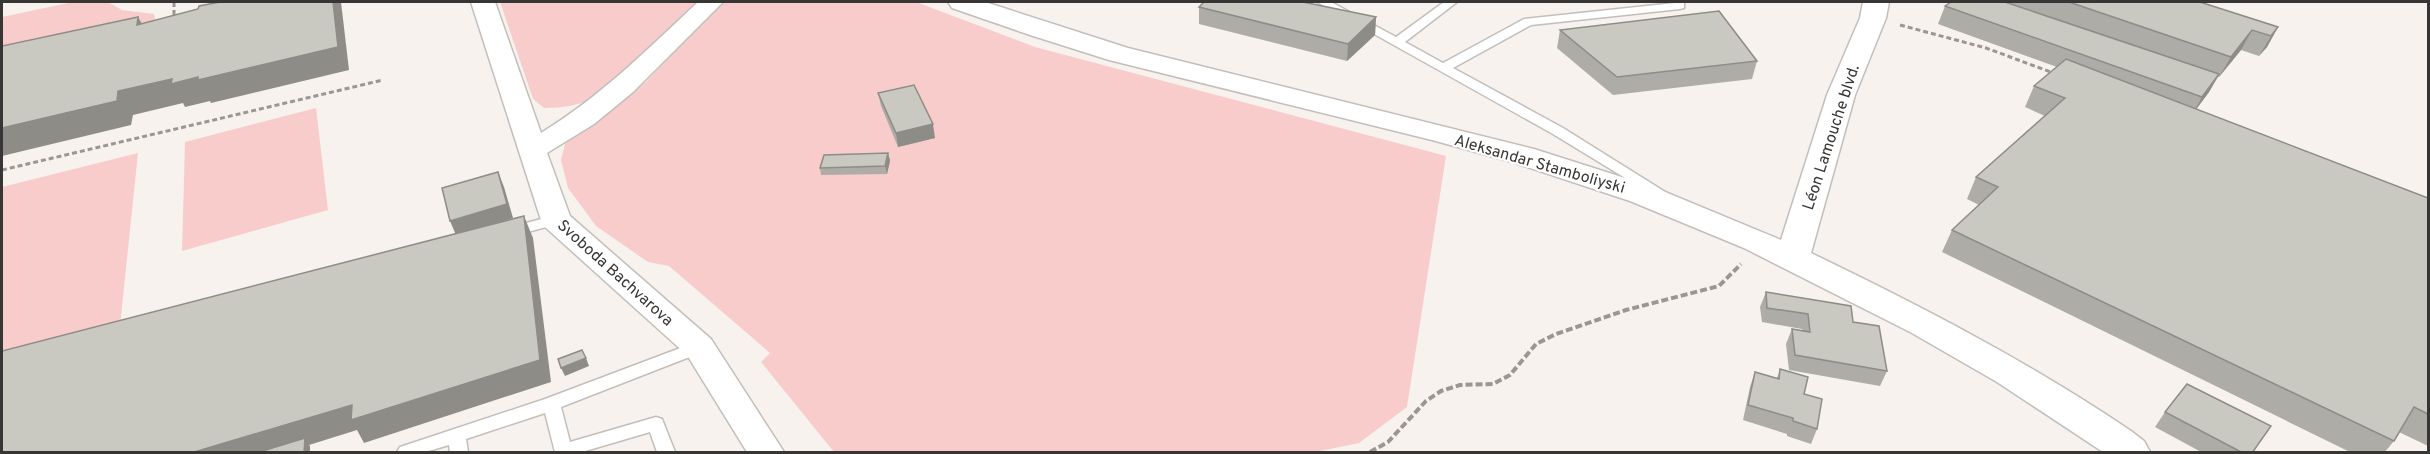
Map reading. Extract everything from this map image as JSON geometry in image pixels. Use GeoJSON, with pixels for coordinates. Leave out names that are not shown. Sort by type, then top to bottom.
{"type":"FeatureCollection","features":[{"type":"Feature","properties":{"kind":"street","name":"Svoboda Bachvarova"},"geometry":{"type":"LineString","coordinates":[[483,2],[556,220],[699,347],[766,453]]}},
{"type":"Feature","properties":{"kind":"street"},"geometry":{"type":"LineString","coordinates":[[534,149],[584,118],[624,86],[711,2]]}},
{"type":"Feature","properties":{"kind":"street","name":"Aleksandar Stamboliyski"},"geometry":{"type":"LineString","coordinates":[[961,2],[1094,46],[1466,140],[1600,179],[1689,210],[1793,257],[1948,337],[2018,376],[2130,453]]}},
{"type":"Feature","properties":{"kind":"street"},"geometry":{"type":"LineString","coordinates":[[1875,10],[1899,2]]}},
{"type":"Feature","properties":{"kind":"street","name":"Léon Lamouche blvd."},"geometry":{"type":"LineString","coordinates":[[1793,257],[1841,95],[1875,10]]}},
{"type":"Feature","properties":{"kind":"street"},"geometry":{"type":"LineString","coordinates":[[2081,418],[2104,453]]}},
{"type":"Feature","properties":{"kind":"lane"},"geometry":{"type":"LineString","coordinates":[[1323,2],[1558,131],[1689,210]]}},
{"type":"Feature","properties":{"kind":"lane"},"geometry":{"type":"LineString","coordinates":[[1396,42],[1451,2]]}},
{"type":"Feature","properties":{"kind":"lane"},"geometry":{"type":"LineString","coordinates":[[1443,68],[1528,22],[1680,5]]}},
{"type":"Feature","properties":{"kind":"lane"},"geometry":{"type":"LineString","coordinates":[[498,235],[556,220]]}},
{"type":"Feature","properties":{"kind":"lane"},"geometry":{"type":"LineString","coordinates":[[406,453],[458,444],[551,404],[699,347]]}},
{"type":"Feature","properties":{"kind":"lane"},"geometry":{"type":"LineString","coordinates":[[551,404],[564,452],[656,424],[666,453]]}},
{"type":"Feature","properties":{"kind":"path"},"geometry":{"type":"LineString","coordinates":[[174,2],[174,21]]}},
{"type":"Feature","properties":{"kind":"path"},"geometry":{"type":"LineString","coordinates":[[1875,10],[2061,76]]}},
{"type":"Feature","properties":{"kind":"path"},"geometry":{"type":"LineString","coordinates":[[2,170],[383,80]]}},
{"type":"Feature","properties":{"kind":"path"},"geometry":{"type":"LineString","coordinates":[[1371,453],[1388,442],[1426,401],[1441,391],[1460,385],[1492,384],[1510,375],[1536,344],[1556,334],[1626,310],[1719,286],[1762,242]]}},
{"type":"Feature","properties":{"kind":"shaded area"},"geometry":{"type":"Polygon","coordinates":[[[73,2],[108,2],[122,10],[154,14],[157,29],[2,64],[2,17],[73,2]]]}},
{"type":"Feature","properties":{"kind":"shaded area"},"geometry":{"type":"Polygon","coordinates":[[[500,2],[701,2],[600,95],[573,105],[544,108],[533,99],[500,2]]]}},
{"type":"Feature","properties":{"kind":"shaded area"},"geometry":{"type":"Polygon","coordinates":[[[721,2],[916,2],[1035,47],[1446,156],[1407,407],[1359,443],[1315,452],[834,452],[761,362],[770,353],[669,266],[648,262],[596,226],[568,188],[561,160],[565,144],[646,82],[721,2]]]}},
{"type":"Feature","properties":{"kind":"shaded area"},"geometry":{"type":"Polygon","coordinates":[[[316,108],[328,210],[182,251],[185,142],[316,108]]]}},
{"type":"Feature","properties":{"kind":"shaded area"},"geometry":{"type":"Polygon","coordinates":[[[138,153],[120,326],[2,359],[2,187],[138,153]]]}},
{"type":"Feature","properties":{"kind":"building"},"geometry":{"type":"Polygon","coordinates":[[[220,2],[333,2],[338,47],[198,80],[198,77],[171,84],[172,79],[118,91],[117,101],[2,128],[2,46],[138,17],[137,25],[220,2]]]}},
{"type":"Feature","properties":{"kind":"building"},"geometry":{"type":"Polygon","coordinates":[[[1204,2],[1303,2],[1376,17],[1348,44],[1199,7],[1204,2]]]}},
{"type":"Feature","properties":{"kind":"building"},"geometry":{"type":"Polygon","coordinates":[[[1951,2],[2005,2],[2219,74],[2202,97],[1945,6],[1951,2]]]}},
{"type":"Feature","properties":{"kind":"building"},"geometry":{"type":"Polygon","coordinates":[[[2069,2],[2200,2],[2278,27],[2271,36],[2252,30],[2231,57],[2069,2]]]}},
{"type":"Feature","properties":{"kind":"building"},"geometry":{"type":"Polygon","coordinates":[[[1719,11],[1757,61],[1617,77],[1560,30],[1719,11]]]}},
{"type":"Feature","properties":{"kind":"building"},"geometry":{"type":"Polygon","coordinates":[[[2066,59],[2428,198],[2428,414],[2414,407],[2394,441],[1952,230],[1998,187],[1976,177],[2065,98],[2034,86],[2066,59]]]}},
{"type":"Feature","properties":{"kind":"building"},"geometry":{"type":"Polygon","coordinates":[[[914,85],[933,124],[896,133],[878,93],[914,85]]]}},
{"type":"Feature","properties":{"kind":"building"},"geometry":{"type":"Polygon","coordinates":[[[888,153],[885,166],[820,168],[824,155],[888,153]]]}},
{"type":"Feature","properties":{"kind":"building"},"geometry":{"type":"Polygon","coordinates":[[[498,172],[507,204],[450,221],[442,188],[498,172]]]}},
{"type":"Feature","properties":{"kind":"building"},"geometry":{"type":"Polygon","coordinates":[[[524,216],[540,360],[351,420],[352,405],[191,453],[2,453],[2,351],[524,216]]]}},
{"type":"Feature","properties":{"kind":"building"},"geometry":{"type":"Polygon","coordinates":[[[1766,292],[1851,306],[1853,322],[1879,326],[1887,371],[1795,355],[1792,329],[1810,332],[1808,314],[1767,308],[1766,292]]]}},
{"type":"Feature","properties":{"kind":"building"},"geometry":{"type":"Polygon","coordinates":[[[582,350],[586,358],[561,368],[558,359],[582,350]]]}},
{"type":"Feature","properties":{"kind":"building"},"geometry":{"type":"Polygon","coordinates":[[[1780,369],[1808,377],[1804,394],[1822,399],[1817,429],[1793,421],[1793,418],[1748,405],[1755,372],[1779,379],[1780,369]]]}},
{"type":"Feature","properties":{"kind":"building"},"geometry":{"type":"Polygon","coordinates":[[[2187,384],[2271,426],[2252,453],[2243,453],[2165,412],[2187,384]]]}},
{"type":"Feature","properties":{"kind":"building"},"geometry":{"type":"Polygon","coordinates":[[[305,438],[304,453],[256,453],[305,438]]]}}]}
